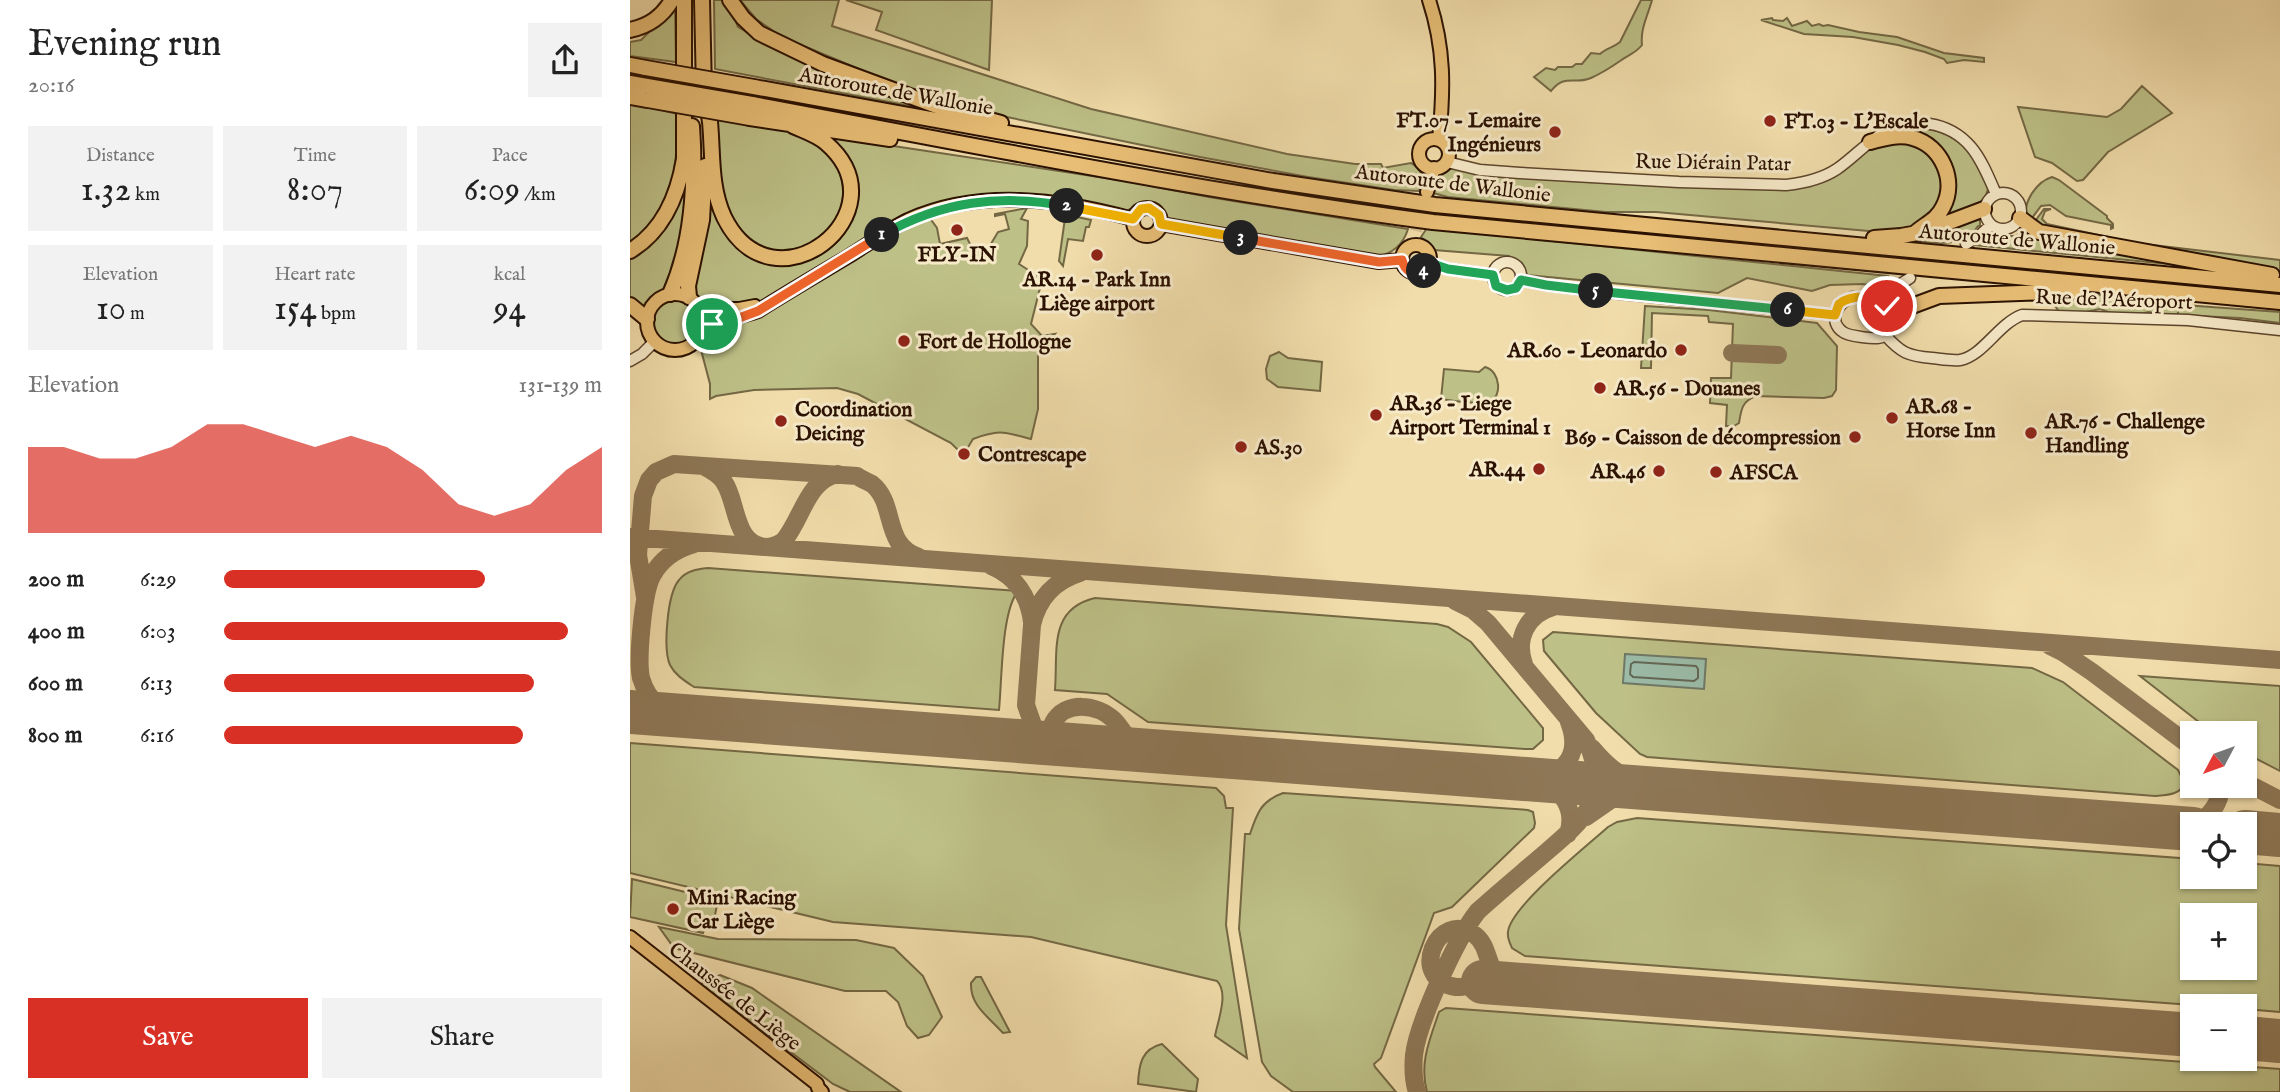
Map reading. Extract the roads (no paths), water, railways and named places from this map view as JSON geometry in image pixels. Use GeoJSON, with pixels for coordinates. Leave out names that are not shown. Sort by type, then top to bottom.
{"type":"FeatureCollection","features":[{"type":"Feature","properties":{"kind":"highway"},"geometry":{"type":"LineString","coordinates":[[630,30],[648,25],[657,19],[672,0]]}},
{"type":"Feature","properties":{"kind":"highway"},"geometry":{"type":"LineString","coordinates":[[630,251],[652,234],[662,220],[682,172],[684,0]]}},
{"type":"Feature","properties":{"kind":"highway"},"geometry":{"type":"LineString","coordinates":[[689,297],[688,286],[702,220],[704,196],[702,0]]}},
{"type":"Feature","properties":{"kind":"highway"},"geometry":{"type":"LineString","coordinates":[[730,0],[743,18],[759,33],[799,53],[923,101],[1011,126],[1023,135]]}},
{"type":"Feature","properties":{"kind":"highway"},"geometry":{"type":"LineString","coordinates":[[670,294],[680,267],[694,193],[695,156],[684,38]]}},
{"type":"Feature","properties":{"kind":"highway","name":"Autoroute de Wallonie"},"geometry":{"type":"LineString","coordinates":[[630,65],[1273,181],[1435,205],[2280,285]]}},
{"type":"Feature","properties":{"kind":"highway","name":"Autoroute de Wallonie"},"geometry":{"type":"LineString","coordinates":[[630,83],[647,93],[967,144],[1279,199],[1433,222],[2280,302]]}},
{"type":"Feature","properties":{"kind":"highway"},"geometry":{"type":"LineString","coordinates":[[704,85],[714,183],[726,221],[744,242],[754,249],[774,257],[800,256],[832,238],[844,220],[850,197],[847,174],[835,151],[819,137],[751,111]]}},
{"type":"Feature","properties":{"kind":"highway"},"geometry":{"type":"LineString","coordinates":[[630,97],[647,93]]}},
{"type":"Feature","properties":{"kind":"highway"},"geometry":{"type":"LineString","coordinates":[[793,126],[953,148],[967,144]]}},
{"type":"Feature","properties":{"kind":"highway"},"geometry":{"type":"LineString","coordinates":[[1870,142],[1898,136],[1913,138],[1930,146],[1946,168],[1949,186],[1944,207],[1936,217],[1915,233]]}},
{"type":"Feature","properties":{"kind":"highway"},"geometry":{"type":"LineString","coordinates":[[1856,244],[1878,237],[1901,236],[1928,230],[1984,209]]}},
{"type":"Feature","properties":{"kind":"highway"},"geometry":{"type":"LineString","coordinates":[[2020,218],[2039,232],[2280,277]]}},
{"type":"Feature","properties":{"kind":"highway"},"geometry":{"type":"LineString","coordinates":[[1891,317],[1939,296],[2082,291],[2095,284]]}},
{"type":"Feature","properties":{"kind":"highway"},"geometry":{"type":"LineString","coordinates":[[630,305],[647,319]]}},
{"type":"Feature","properties":{"kind":"main road"},"geometry":{"type":"LineString","coordinates":[[1429,0],[1440,41],[1443,71],[1439,140]]}},
{"type":"Feature","properties":{"kind":"main road"},"geometry":{"type":"LineString","coordinates":[[1439,140],[1446,145],[1448,158],[1439,168],[1429,167],[1421,160],[1420,150],[1427,141],[1439,140]]}},
{"type":"Feature","properties":{"kind":"main road"},"geometry":{"type":"LineString","coordinates":[[1427,192],[1434,168]]}},
{"type":"Feature","properties":{"kind":"main road"},"geometry":{"type":"LineString","coordinates":[[701,330],[712,324],[758,311],[908,220],[957,205],[1000,200],[1036,200],[1133,219]]}},
{"type":"Feature","properties":{"kind":"main road"},"geometry":{"type":"LineString","coordinates":[[1149,208],[1159,215],[1161,224],[1157,231],[1145,236],[1136,230],[1133,219],[1141,209],[1149,208]]}},
{"type":"Feature","properties":{"kind":"main road"},"geometry":{"type":"LineString","coordinates":[[1161,224],[1379,262],[1402,260]]}},
{"type":"Feature","properties":{"kind":"main road"},"geometry":{"type":"LineString","coordinates":[[1416,231],[1416,245]]}},
{"type":"Feature","properties":{"kind":"main road"},"geometry":{"type":"LineString","coordinates":[[1416,245],[1425,248],[1430,258],[1427,268],[1418,273],[1407,270],[1402,260],[1405,250],[1416,245]]}},
{"type":"Feature","properties":{"kind":"main road"},"geometry":{"type":"LineString","coordinates":[[670,294],[689,297],[700,309],[703,318],[701,330],[693,343],[670,349],[655,341],[650,335],[647,319],[654,302],[670,294]]}},
{"type":"Feature","properties":{"kind":"main road"},"geometry":{"type":"LineString","coordinates":[[700,309],[740,309],[775,300]]}},
{"type":"Feature","properties":{"kind":"main road","name":"Chaussée de Liège"},"geometry":{"type":"LineString","coordinates":[[630,937],[820,1088],[823,1084],[835,1092]]}},
{"type":"Feature","properties":{"kind":"street","name":"Rue Diérain Patar"},"geometry":{"type":"LineString","coordinates":[[1448,158],[1480,170],[1679,182],[1786,185],[1826,175],[1893,128],[1912,123],[1933,124],[1962,138],[1973,149],[1996,194]]}},
{"type":"Feature","properties":{"kind":"street"},"geometry":{"type":"LineString","coordinates":[[2004,193],[2016,198],[2020,207],[2020,218],[2007,229],[1996,228],[1987,220],[1984,209],[1988,200],[1996,194],[2004,193]]}},
{"type":"Feature","properties":{"kind":"street"},"geometry":{"type":"LineString","coordinates":[[1966,244],[1991,225]]}},
{"type":"Feature","properties":{"kind":"street"},"geometry":{"type":"LineString","coordinates":[[1507,261],[1520,269],[1521,280],[1516,288],[1507,290],[1496,286],[1493,275],[1497,265],[1507,261]]}},
{"type":"Feature","properties":{"kind":"street"},"geometry":{"type":"LineString","coordinates":[[1430,263],[1459,271],[1493,275]]}},
{"type":"Feature","properties":{"kind":"street"},"geometry":{"type":"LineString","coordinates":[[1883,302],[1910,278]]}},
{"type":"Feature","properties":{"kind":"street"},"geometry":{"type":"LineString","coordinates":[[1521,280],[1601,292],[1835,315]]}},
{"type":"Feature","properties":{"kind":"street"},"geometry":{"type":"LineString","coordinates":[[1848,298],[1883,302],[1891,317],[1885,335],[1879,338],[1845,334],[1837,326],[1835,315],[1839,304],[1848,298]]}},
{"type":"Feature","properties":{"kind":"street","name":"Rue de l'Aéroport"},"geometry":{"type":"LineString","coordinates":[[1885,335],[1896,347],[1912,356],[1961,360],[1978,350],[2006,323],[2022,315],[2188,320],[2280,330]]}},
{"type":"Feature","properties":{"kind":"street"},"geometry":{"type":"LineString","coordinates":[[630,361],[655,341]]}},
{"type":"Feature","properties":{"kind":"water"},"geometry":{"type":"Polygon","coordinates":[[[1625,654],[1706,659],[1704,689],[1623,683],[1625,654]]]}},
{"type":"Feature","properties":{"kind":"tunnel"},"geometry":{"type":"LineString","coordinates":[[1416,231],[1426,194]]}},
{"type":"Feature","properties":{"kind":"place","name":"FT.03 - L'Escale"},"geometry":{"type":"Point","coordinates":[1770,121]}},
{"type":"Feature","properties":{"kind":"place","name":"FT.07 - Lemaire Ingénieurs"},"geometry":{"type":"Point","coordinates":[1555,132]}},
{"type":"Feature","properties":{"kind":"place","name":"FLY-IN"},"geometry":{"type":"Point","coordinates":[957,230]}},
{"type":"Feature","properties":{"kind":"place","name":"AR.14 - Park Inn Liège airport"},"geometry":{"type":"Point","coordinates":[1097,255]}},
{"type":"Feature","properties":{"kind":"place","name":"Fort de Hollogne"},"geometry":{"type":"Point","coordinates":[904,341]}},
{"type":"Feature","properties":{"kind":"place","name":"AR.60 - Leonardo"},"geometry":{"type":"Point","coordinates":[1681,350]}},
{"type":"Feature","properties":{"kind":"place","name":"AR.56 - Douanes"},"geometry":{"type":"Point","coordinates":[1600,388]}},
{"type":"Feature","properties":{"kind":"place","name":"AR.36 - Liege Airport Terminal 1"},"geometry":{"type":"Point","coordinates":[1376,415]}},
{"type":"Feature","properties":{"kind":"place","name":"AR.68 - Horse Inn"},"geometry":{"type":"Point","coordinates":[1892,418]}},
{"type":"Feature","properties":{"kind":"place","name":"Coordination Deicing"},"geometry":{"type":"Point","coordinates":[781,421]}},
{"type":"Feature","properties":{"kind":"place","name":"AR.76 - Challenge Handling"},"geometry":{"type":"Point","coordinates":[2031,433]}},
{"type":"Feature","properties":{"kind":"place","name":"B69 - Caisson de décompression"},"geometry":{"type":"Point","coordinates":[1855,437]}},
{"type":"Feature","properties":{"kind":"place","name":"AS.30"},"geometry":{"type":"Point","coordinates":[1241,447]}},
{"type":"Feature","properties":{"kind":"place","name":"Contrescape"},"geometry":{"type":"Point","coordinates":[964,454]}},
{"type":"Feature","properties":{"kind":"place","name":"AR.44"},"geometry":{"type":"Point","coordinates":[1539,469]}},
{"type":"Feature","properties":{"kind":"place","name":"AR.46"},"geometry":{"type":"Point","coordinates":[1659,471]}},
{"type":"Feature","properties":{"kind":"place","name":"AFSCA"},"geometry":{"type":"Point","coordinates":[1716,472]}},
{"type":"Feature","properties":{"kind":"place","name":"Mini Racing Car Liège"},"geometry":{"type":"Point","coordinates":[673,909]}}]}
